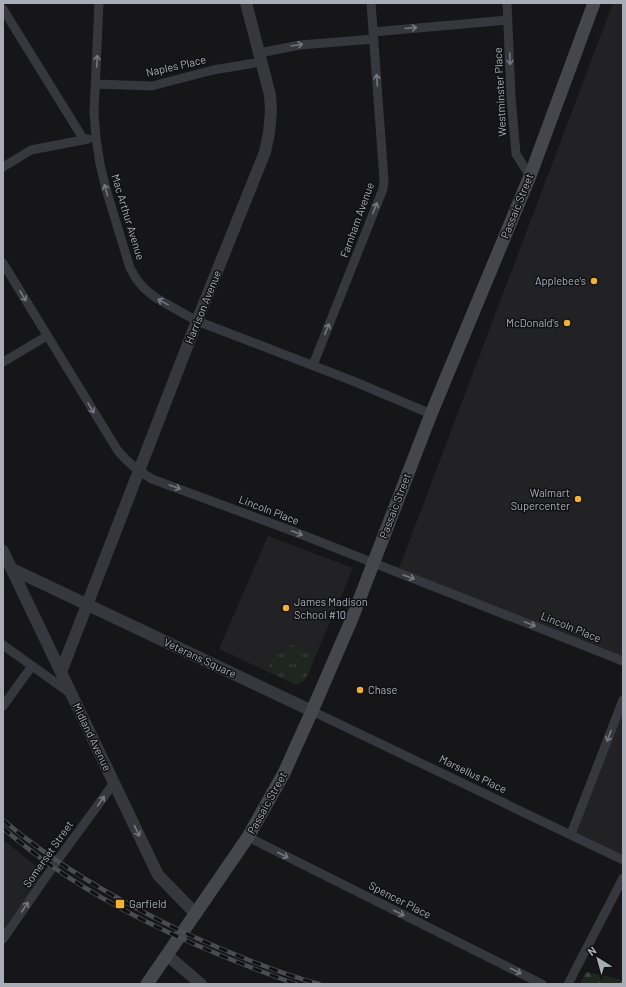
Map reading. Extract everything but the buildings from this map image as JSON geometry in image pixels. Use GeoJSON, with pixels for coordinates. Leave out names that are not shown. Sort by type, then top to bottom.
{"type":"FeatureCollection","features":[{"type":"Feature","properties":{"kind":"main road","name":"Passaic Street"},"geometry":{"type":"LineString","coordinates":[[147,984],[248,837],[284,772],[312,711],[351,621],[431,414],[530,176],[594,3]]}},
{"type":"Feature","properties":{"kind":"street","name":"Mac Arthur Avenue"},"geometry":{"type":"LineString","coordinates":[[99,3],[94,112],[96,138],[106,189],[130,268],[137,280],[156,298],[197,321],[313,365],[431,414]]}},
{"type":"Feature","properties":{"kind":"street","name":"Harrison Avenue"},"geometry":{"type":"LineString","coordinates":[[88,604],[197,321],[265,152],[269,133],[271,111],[270,95],[246,3]]}},
{"type":"Feature","properties":{"kind":"street","name":"Farnham Avenue"},"geometry":{"type":"LineString","coordinates":[[313,365],[383,189],[384,180],[371,3]]}},
{"type":"Feature","properties":{"kind":"street","name":"Westminster Place"},"geometry":{"type":"LineString","coordinates":[[507,3],[511,97],[516,154],[530,176]]}},
{"type":"Feature","properties":{"kind":"street"},"geometry":{"type":"LineString","coordinates":[[3,9],[84,140]]}},
{"type":"Feature","properties":{"kind":"street","name":"Naples Place"},"geometry":{"type":"LineString","coordinates":[[96,84],[152,86],[300,45],[373,35],[508,20]]}},
{"type":"Feature","properties":{"kind":"street"},"geometry":{"type":"LineString","coordinates":[[3,167],[31,150],[96,138]]}},
{"type":"Feature","properties":{"kind":"street","name":"Lincoln Place"},"geometry":{"type":"LineString","coordinates":[[3,263],[118,451],[128,463],[139,472],[152,479],[373,563],[623,661]]}},
{"type":"Feature","properties":{"kind":"street"},"geometry":{"type":"LineString","coordinates":[[3,362],[47,336]]}},
{"type":"Feature","properties":{"kind":"street","name":"Midland Avenue"},"geometry":{"type":"LineString","coordinates":[[3,551],[158,875],[196,914]]}},
{"type":"Feature","properties":{"kind":"street","name":"Veterans Square"},"geometry":{"type":"LineString","coordinates":[[12,569],[312,711]]}},
{"type":"Feature","properties":{"kind":"street"},"geometry":{"type":"LineString","coordinates":[[61,672],[88,604]]}},
{"type":"Feature","properties":{"kind":"street"},"geometry":{"type":"LineString","coordinates":[[3,645],[72,694]]}},
{"type":"Feature","properties":{"kind":"street"},"geometry":{"type":"LineString","coordinates":[[3,706],[32,666]]}},
{"type":"Feature","properties":{"kind":"street"},"geometry":{"type":"LineString","coordinates":[[571,834],[623,700]]}},
{"type":"Feature","properties":{"kind":"street","name":"Marsellus Place"},"geometry":{"type":"LineString","coordinates":[[312,711],[623,860]]}},
{"type":"Feature","properties":{"kind":"street","name":"Somerset Street"},"geometry":{"type":"LineString","coordinates":[[3,939],[57,861],[114,783]]}},
{"type":"Feature","properties":{"kind":"street","name":"Spencer Place"},"geometry":{"type":"LineString","coordinates":[[248,837],[542,984]]}},
{"type":"Feature","properties":{"kind":"street"},"geometry":{"type":"LineString","coordinates":[[568,984],[623,878]]}},
{"type":"Feature","properties":{"kind":"street"},"geometry":{"type":"LineString","coordinates":[[167,955],[201,984]]}},
{"type":"Feature","properties":{"kind":"shaded area"},"geometry":{"type":"Polygon","coordinates":[[[613,3],[623,3],[623,659],[398,571],[613,3]]]}},
{"type":"Feature","properties":{"kind":"shaded area","name":"James Madison School #10"},"geometry":{"type":"Polygon","coordinates":[[[268,536],[353,568],[305,681],[296,685],[219,649],[268,536]]]}},
{"type":"Feature","properties":{"kind":"shaded area"},"geometry":{"type":"Polygon","coordinates":[[[623,706],[623,859],[575,832],[623,706]]]}},
{"type":"Feature","properties":{"kind":"shaded area"},"geometry":{"type":"Polygon","coordinates":[[[3,840],[35,865],[43,881],[3,939],[3,840]]]}},
{"type":"Feature","properties":{"kind":"green space"},"geometry":{"type":"Polygon","coordinates":[[[288,644],[315,655],[306,678],[299,683],[294,684],[267,671],[275,651],[284,654],[288,644]]]}},
{"type":"Feature","properties":{"kind":"green space"},"geometry":{"type":"Polygon","coordinates":[[[586,972],[623,980],[623,984],[580,984],[586,972]]]}},
{"type":"Feature","properties":{"kind":"railway"},"geometry":{"type":"LineString","coordinates":[[3,820],[45,853],[89,882],[135,908],[183,932],[250,961],[319,984]]}},
{"type":"Feature","properties":{"kind":"railway"},"geometry":{"type":"LineString","coordinates":[[3,828],[35,854],[69,878],[142,920],[219,955],[296,984]]}},
{"type":"Feature","properties":{"kind":"place","name":"Applebee's"},"geometry":{"type":"Point","coordinates":[594,281]}},
{"type":"Feature","properties":{"kind":"place","name":"McDonald's"},"geometry":{"type":"Point","coordinates":[567,323]}},
{"type":"Feature","properties":{"kind":"place","name":"Walmart Supercenter"},"geometry":{"type":"Point","coordinates":[578,499]}},
{"type":"Feature","properties":{"kind":"place","name":"James Madison School #10"},"geometry":{"type":"Point","coordinates":[286,608]}},
{"type":"Feature","properties":{"kind":"place","name":"Chase"},"geometry":{"type":"Point","coordinates":[360,690]}},
{"type":"Feature","properties":{"kind":"place","name":"Garfield"},"geometry":{"type":"Point","coordinates":[120,904]}}]}
